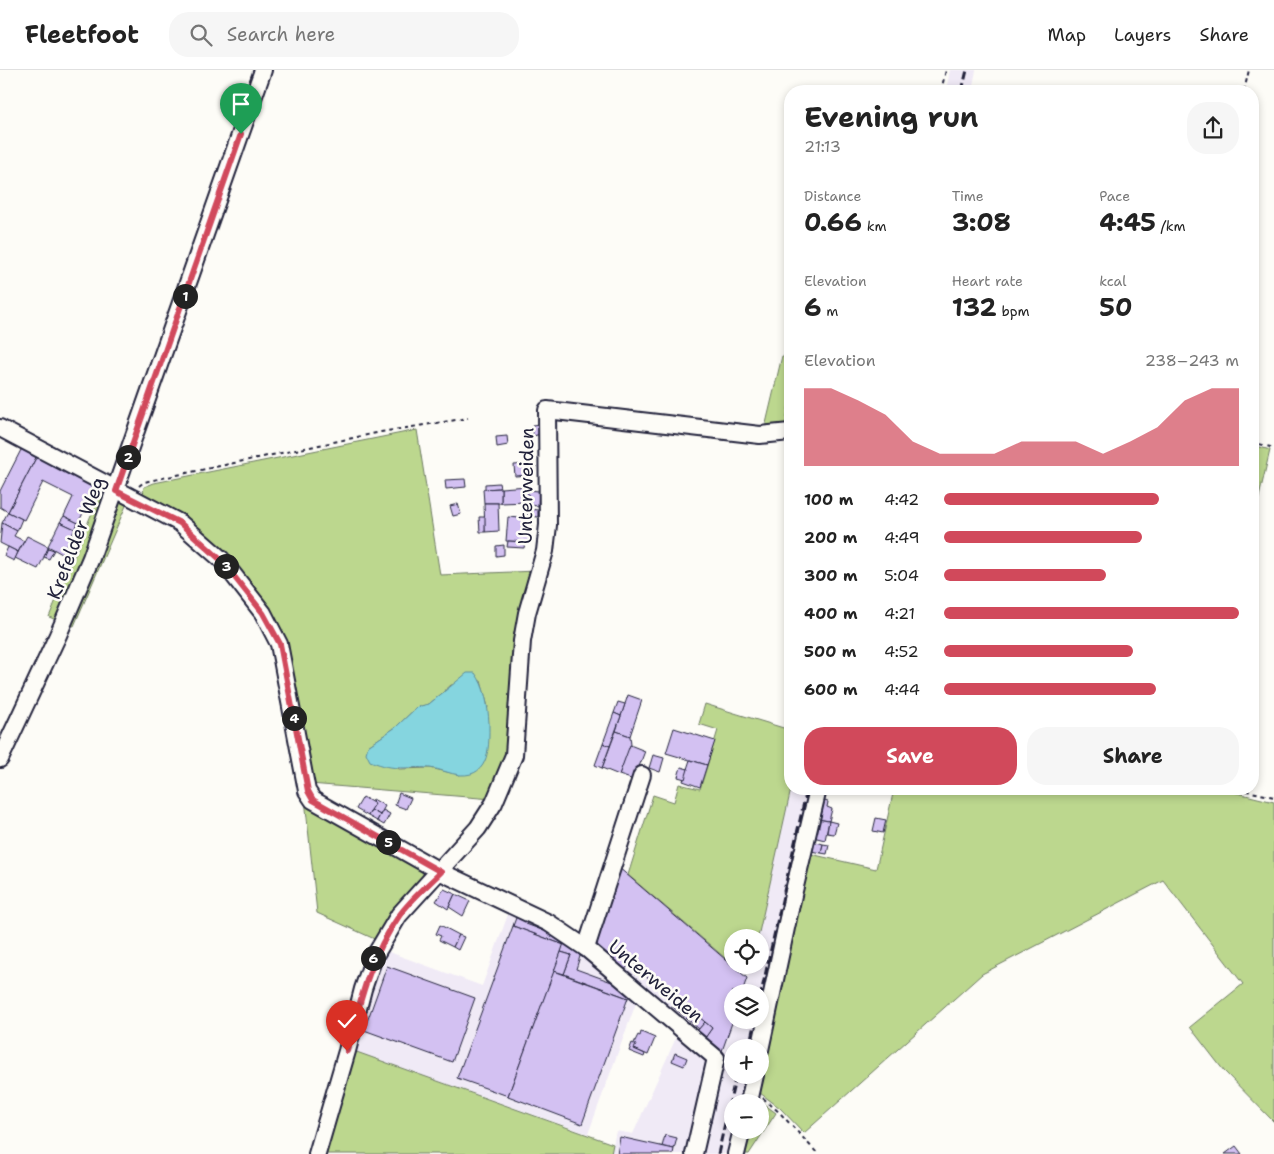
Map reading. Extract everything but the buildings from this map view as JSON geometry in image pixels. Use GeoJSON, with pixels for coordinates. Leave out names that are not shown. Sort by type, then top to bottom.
{"type":"FeatureCollection","features":[{"type":"Feature","properties":{"kind":"street","name":"Krefelder Weg"},"geometry":{"type":"LineString","coordinates":[[0,759],[122,493],[263,70]]}},
{"type":"Feature","properties":{"kind":"street","name":"Unterweiden"},"geometry":{"type":"LineString","coordinates":[[317,1154],[363,989],[374,957],[400,915],[441,872],[478,828],[494,802],[514,755],[522,642],[527,613],[545,551],[548,525],[547,410],[760,435],[784,433]]}},
{"type":"Feature","properties":{"kind":"street","name":"Unterweiden"},"geometry":{"type":"LineString","coordinates":[[0,428],[180,523],[221,560],[263,613],[280,644],[308,791],[313,800],[441,872],[549,923],[586,948],[716,1058],[694,1154]]}},
{"type":"Feature","properties":{"kind":"street","name":"Unterweiden"},"geometry":{"type":"LineString","coordinates":[[586,948],[642,775]]}},
{"type":"Feature","properties":{"kind":"street"},"geometry":{"type":"LineString","coordinates":[[762,1039],[817,795]]}},
{"type":"Feature","properties":{"kind":"street"},"geometry":{"type":"LineString","coordinates":[[736,1154],[740,1139]]}},
{"type":"Feature","properties":{"kind":"path"},"geometry":{"type":"LineString","coordinates":[[943,85],[946,70]]}},
{"type":"Feature","properties":{"kind":"path"},"geometry":{"type":"LineString","coordinates":[[1245,85],[1249,70]]}},
{"type":"Feature","properties":{"kind":"path"},"geometry":{"type":"LineString","coordinates":[[122,493],[144,482],[381,432],[468,418]]}},
{"type":"Feature","properties":{"kind":"path"},"geometry":{"type":"LineString","coordinates":[[1259,444],[1274,448]]}},
{"type":"Feature","properties":{"kind":"path"},"geometry":{"type":"LineString","coordinates":[[1259,794],[1274,797]]}},
{"type":"Feature","properties":{"kind":"path"},"geometry":{"type":"LineString","coordinates":[[752,1089],[780,1113],[818,1154]]}},
{"type":"Feature","properties":{"kind":"shaded area"},"geometry":{"type":"Polygon","coordinates":[[[950,70],[976,70],[973,85],[947,85],[950,70]]]}},
{"type":"Feature","properties":{"kind":"shaded area"},"geometry":{"type":"Polygon","coordinates":[[[790,795],[814,795],[769,994],[769,984],[724,984],[724,1029],[761,1029],[759,1039],[724,1039],[724,1084],[749,1084],[747,1094],[724,1094],[724,1139],[737,1139],[734,1154],[611,1154],[616,1131],[633,1134],[679,1031],[723,1070],[723,1055],[688,1023],[684,1025],[594,947],[618,866],[724,957],[724,974],[744,974],[748,977],[749,974],[769,974],[769,929],[760,929],[790,795]]]}},
{"type":"Feature","properties":{"kind":"shaded area"},"geometry":{"type":"Polygon","coordinates":[[[510,909],[545,925],[639,995],[588,1134],[351,1050],[381,949],[482,986],[510,909]]]}},
{"type":"Feature","properties":{"kind":"green space"},"geometry":{"type":"Polygon","coordinates":[[[782,356],[784,356],[784,430],[764,432],[782,356]]]}},
{"type":"Feature","properties":{"kind":"green space"},"geometry":{"type":"Polygon","coordinates":[[[417,430],[440,575],[536,571],[513,750],[492,799],[310,784],[281,633],[165,507],[143,493],[144,487],[154,483],[417,430]],[[481,681],[451,685],[429,704],[417,707],[396,727],[368,746],[399,769],[430,768],[460,775],[488,707],[481,681]]]}},
{"type":"Feature","properties":{"kind":"green space"},"geometry":{"type":"Polygon","coordinates":[[[1259,447],[1270,450],[1259,497],[1259,447]]]}},
{"type":"Feature","properties":{"kind":"green space"},"geometry":{"type":"Polygon","coordinates":[[[103,486],[108,496],[59,621],[49,617],[103,486]]]}},
{"type":"Feature","properties":{"kind":"green space"},"geometry":{"type":"Polygon","coordinates":[[[128,501],[74,626],[70,625],[118,504],[128,501]]]}},
{"type":"Feature","properties":{"kind":"green space"},"geometry":{"type":"Polygon","coordinates":[[[705,704],[784,728],[784,795],[790,795],[760,929],[724,929],[724,957],[628,875],[653,795],[674,802],[679,784],[700,789],[718,730],[699,724],[705,704]]]}},
{"type":"Feature","properties":{"kind":"green space"},"geometry":{"type":"Polygon","coordinates":[[[893,795],[1245,795],[1274,802],[1274,1122],[1224,1071],[1190,1027],[1243,984],[1163,880],[982,974],[804,1133],[780,1108],[769,1100],[769,1094],[760,1093],[757,1084],[769,1084],[769,1039],[765,1039],[769,1029],[806,853],[876,869],[893,795]]]}},
{"type":"Feature","properties":{"kind":"green space"},"geometry":{"type":"Polygon","coordinates":[[[305,799],[423,871],[423,877],[379,941],[317,913],[305,799]]]}},
{"type":"Feature","properties":{"kind":"green space"},"geometry":{"type":"Polygon","coordinates":[[[351,1050],[613,1144],[611,1154],[320,1154],[351,1050]]]}},
{"type":"Feature","properties":{"kind":"green space"},"geometry":{"type":"Polygon","coordinates":[[[769,1108],[776,1113],[769,1124],[769,1108]]]}},
{"type":"Feature","properties":{"kind":"green space"},"geometry":{"type":"Polygon","coordinates":[[[743,1139],[759,1139],[749,1154],[740,1154],[743,1139]]]}},
{"type":"Feature","properties":{"kind":"water"},"geometry":{"type":"Polygon","coordinates":[[[467,673],[475,673],[481,684],[489,717],[488,749],[483,765],[478,771],[460,775],[430,768],[387,766],[370,761],[366,753],[368,746],[396,727],[417,707],[429,704],[467,673]]]}},
{"type":"Feature","properties":{"kind":"railway"},"geometry":{"type":"LineString","coordinates":[[963,85],[967,70]]}},
{"type":"Feature","properties":{"kind":"railway"},"geometry":{"type":"LineString","coordinates":[[763,984],[806,795]]}},
{"type":"Feature","properties":{"kind":"railway"},"geometry":{"type":"LineString","coordinates":[[751,1039],[753,1029]]}},
{"type":"Feature","properties":{"kind":"railway"},"geometry":{"type":"LineString","coordinates":[[718,1154],[734,1084]]}},
{"type":"Feature","properties":{"kind":"route"},"geometry":{"type":"LineString","coordinates":[[241,134],[116,491],[180,523],[221,560],[263,613],[280,644],[308,791],[313,800],[441,872],[400,915],[374,957],[363,989],[347,1051]]}}]}
